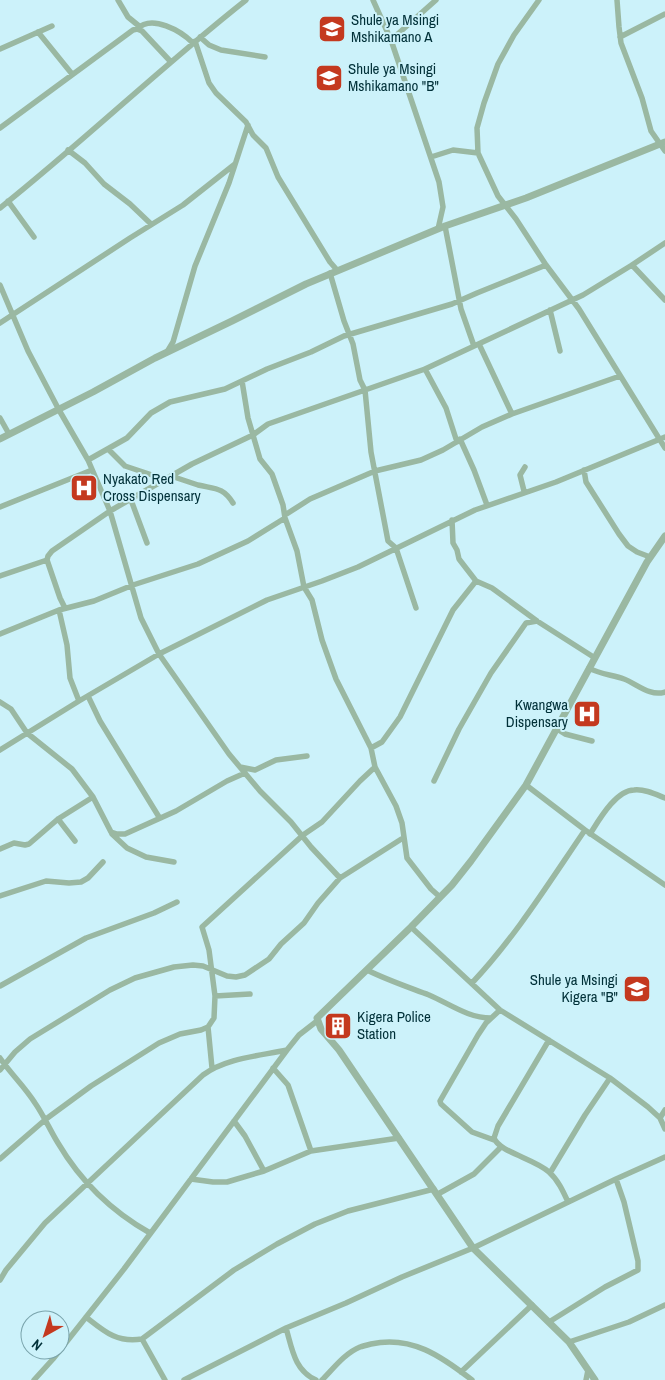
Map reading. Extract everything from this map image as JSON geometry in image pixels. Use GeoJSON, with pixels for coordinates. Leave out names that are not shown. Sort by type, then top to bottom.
{"type":"FeatureCollection","features":[{"type":"Feature","properties":{"kind":"street"},"geometry":{"type":"LineString","coordinates":[[118,0],[128,17],[171,62]]}},
{"type":"Feature","properties":{"kind":"street"},"geometry":{"type":"LineString","coordinates":[[0,208],[196,40],[246,0]]}},
{"type":"Feature","properties":{"kind":"street"},"geometry":{"type":"LineString","coordinates":[[373,0],[391,40],[442,194],[441,228],[460,301],[476,345],[512,414]]}},
{"type":"Feature","properties":{"kind":"street"},"geometry":{"type":"LineString","coordinates":[[391,40],[436,0]]}},
{"type":"Feature","properties":{"kind":"street"},"geometry":{"type":"LineString","coordinates":[[539,0],[514,35],[498,64],[477,128],[478,153],[498,196],[571,300],[662,438],[665,448]]}},
{"type":"Feature","properties":{"kind":"street"},"geometry":{"type":"LineString","coordinates":[[617,0],[620,37],[642,98],[651,131],[662,143],[665,151]]}},
{"type":"Feature","properties":{"kind":"street"},"geometry":{"type":"LineString","coordinates":[[620,37],[665,14]]}},
{"type":"Feature","properties":{"kind":"street"},"geometry":{"type":"LineString","coordinates":[[0,128],[130,32],[148,24],[173,27],[196,40],[221,50],[265,57]]}},
{"type":"Feature","properties":{"kind":"street"},"geometry":{"type":"LineString","coordinates":[[0,49],[52,26]]}},
{"type":"Feature","properties":{"kind":"street"},"geometry":{"type":"LineString","coordinates":[[38,32],[72,74]]}},
{"type":"Feature","properties":{"kind":"street"},"geometry":{"type":"LineString","coordinates":[[196,40],[209,83],[216,93],[248,125],[253,135],[266,148],[278,177],[330,262],[334,272],[344,321],[356,352],[360,380],[365,390],[371,452],[388,541],[396,548],[416,608]]}},
{"type":"Feature","properties":{"kind":"street"},"geometry":{"type":"LineString","coordinates":[[167,352],[173,342],[195,266],[230,182],[248,125]]}},
{"type":"Feature","properties":{"kind":"street"},"geometry":{"type":"LineString","coordinates":[[0,439],[167,352],[291,291],[441,228],[506,205],[662,143]]}},
{"type":"Feature","properties":{"kind":"street"},"geometry":{"type":"LineString","coordinates":[[68,150],[85,163],[104,184],[130,204],[151,224]]}},
{"type":"Feature","properties":{"kind":"street"},"geometry":{"type":"LineString","coordinates":[[431,157],[453,150],[478,153]]}},
{"type":"Feature","properties":{"kind":"street"},"geometry":{"type":"LineString","coordinates":[[0,323],[151,224],[183,206],[235,164]]}},
{"type":"Feature","properties":{"kind":"street"},"geometry":{"type":"LineString","coordinates":[[8,202],[34,237]]}},
{"type":"Feature","properties":{"kind":"street"},"geometry":{"type":"LineString","coordinates":[[79,701],[70,678],[60,598],[47,560],[52,551],[110,511],[164,479],[226,446],[253,435],[268,424],[425,369],[583,295],[665,243]]}},
{"type":"Feature","properties":{"kind":"street"},"geometry":{"type":"LineString","coordinates":[[88,460],[109,450],[127,438],[151,413],[163,405],[225,389],[350,334],[383,326],[460,301],[477,292],[546,265]]}},
{"type":"Feature","properties":{"kind":"street"},"geometry":{"type":"LineString","coordinates":[[632,265],[665,300]]}},
{"type":"Feature","properties":{"kind":"street"},"geometry":{"type":"LineString","coordinates":[[0,285],[28,351],[58,410],[88,460],[110,511],[141,618],[159,654],[218,740],[245,773],[303,834],[312,848],[340,878]]}},
{"type":"Feature","properties":{"kind":"street"},"geometry":{"type":"LineString","coordinates":[[550,310],[560,351]]}},
{"type":"Feature","properties":{"kind":"street"},"geometry":{"type":"LineString","coordinates":[[425,369],[446,408],[458,441],[474,470],[487,505]]}},
{"type":"Feature","properties":{"kind":"street"},"geometry":{"type":"LineString","coordinates":[[0,634],[62,609],[94,601],[223,554],[248,541],[310,499],[375,471],[421,460],[482,427],[512,414],[620,376]]}},
{"type":"Feature","properties":{"kind":"street"},"geometry":{"type":"LineString","coordinates":[[242,381],[248,418],[260,459],[272,474],[298,551],[304,586],[312,600],[322,640],[336,679],[371,748],[375,767],[396,806],[402,823],[407,858],[430,889],[440,897]]}},
{"type":"Feature","properties":{"kind":"street"},"geometry":{"type":"LineString","coordinates":[[0,418],[8,434]]}},
{"type":"Feature","properties":{"kind":"street"},"geometry":{"type":"LineString","coordinates":[[0,750],[159,654],[267,600],[350,570],[487,505],[556,482],[662,438]]}},
{"type":"Feature","properties":{"kind":"street"},"geometry":{"type":"LineString","coordinates":[[109,450],[125,466],[164,479]]}},
{"type":"Feature","properties":{"kind":"street"},"geometry":{"type":"LineString","coordinates":[[524,492],[520,475],[526,467]]}},
{"type":"Feature","properties":{"kind":"street"},"geometry":{"type":"LineString","coordinates":[[0,507],[92,470]]}},
{"type":"Feature","properties":{"kind":"street"},"geometry":{"type":"LineString","coordinates":[[584,470],[586,482],[628,546],[650,557]]}},
{"type":"Feature","properties":{"kind":"street"},"geometry":{"type":"LineString","coordinates":[[171,476],[198,485],[219,488],[228,494],[233,503]]}},
{"type":"Feature","properties":{"kind":"street"},"geometry":{"type":"LineString","coordinates":[[131,500],[147,543]]}},
{"type":"Feature","properties":{"kind":"street"},"geometry":{"type":"LineString","coordinates":[[452,520],[453,543],[459,559],[476,581],[492,588],[537,621],[595,658]]}},
{"type":"Feature","properties":{"kind":"street"},"geometry":{"type":"LineString","coordinates":[[34,1380],[86,1317],[299,1035],[317,1021],[318,1016],[412,927],[472,862],[526,785],[650,557],[665,536]]}},
{"type":"Feature","properties":{"kind":"street"},"geometry":{"type":"LineString","coordinates":[[0,576],[47,560]]}},
{"type":"Feature","properties":{"kind":"street"},"geometry":{"type":"LineString","coordinates":[[371,748],[382,742],[400,717],[453,610],[476,581]]}},
{"type":"Feature","properties":{"kind":"street"},"geometry":{"type":"LineString","coordinates":[[434,781],[491,673],[526,623],[537,621]]}},
{"type":"Feature","properties":{"kind":"street"},"geometry":{"type":"LineString","coordinates":[[589,668],[623,678],[641,688],[658,693],[665,692]]}},
{"type":"Feature","properties":{"kind":"street"},"geometry":{"type":"LineString","coordinates":[[88,696],[100,721],[159,817]]}},
{"type":"Feature","properties":{"kind":"street"},"geometry":{"type":"LineString","coordinates":[[0,702],[11,709],[27,733],[72,769],[93,797],[111,832],[126,848],[146,857],[174,862]]}},
{"type":"Feature","properties":{"kind":"street"},"geometry":{"type":"LineString","coordinates":[[557,729],[565,734],[592,741]]}},
{"type":"Feature","properties":{"kind":"street"},"geometry":{"type":"LineString","coordinates":[[240,766],[255,770],[276,760],[307,756]]}},
{"type":"Feature","properties":{"kind":"street"},"geometry":{"type":"LineString","coordinates":[[212,1068],[208,1027],[214,1018],[215,996],[212,970],[202,927],[303,834],[322,822],[375,767]]}},
{"type":"Feature","properties":{"kind":"street"},"geometry":{"type":"LineString","coordinates":[[111,832],[125,834],[159,817],[176,811],[227,781],[245,773]]}},
{"type":"Feature","properties":{"kind":"street"},"geometry":{"type":"LineString","coordinates":[[526,785],[588,832],[665,885]]}},
{"type":"Feature","properties":{"kind":"street"},"geometry":{"type":"LineString","coordinates":[[472,983],[495,958],[525,920],[588,832],[610,806],[626,791],[636,789],[665,798]]}},
{"type":"Feature","properties":{"kind":"street"},"geometry":{"type":"LineString","coordinates":[[0,849],[14,843],[30,844],[58,819],[93,797]]}},
{"type":"Feature","properties":{"kind":"street"},"geometry":{"type":"LineString","coordinates":[[58,819],[75,841]]}},
{"type":"Feature","properties":{"kind":"street"},"geometry":{"type":"LineString","coordinates":[[2,1067],[15,1052],[30,1040],[121,984],[146,974],[193,965],[227,976],[236,977],[244,975],[269,959],[304,923],[318,903],[340,878],[403,838]]}},
{"type":"Feature","properties":{"kind":"street"},"geometry":{"type":"LineString","coordinates":[[0,896],[46,880],[69,883],[81,882],[88,878],[102,862]]}},
{"type":"Feature","properties":{"kind":"street"},"geometry":{"type":"LineString","coordinates":[[0,986],[86,938],[177,902]]}},
{"type":"Feature","properties":{"kind":"street"},"geometry":{"type":"LineString","coordinates":[[412,927],[500,1010],[610,1078],[660,1118],[665,1129]]}},
{"type":"Feature","properties":{"kind":"street"},"geometry":{"type":"LineString","coordinates":[[367,970],[390,981],[429,995],[467,1014],[491,1018]]}},
{"type":"Feature","properties":{"kind":"street"},"geometry":{"type":"LineString","coordinates":[[215,996],[250,994]]}},
{"type":"Feature","properties":{"kind":"street"},"geometry":{"type":"LineString","coordinates":[[500,1010],[491,1018],[472,1043],[440,1102],[468,1130],[494,1140],[501,1147],[528,1158],[550,1173],[559,1184],[568,1202]]}},
{"type":"Feature","properties":{"kind":"street"},"geometry":{"type":"LineString","coordinates":[[317,1021],[321,1029],[339,1050],[473,1248],[569,1342],[594,1380]]}},
{"type":"Feature","properties":{"kind":"street"},"geometry":{"type":"LineString","coordinates":[[0,1159],[46,1119],[92,1086],[159,1043],[174,1036],[208,1027]]}},
{"type":"Feature","properties":{"kind":"street"},"geometry":{"type":"LineString","coordinates":[[494,1140],[494,1134],[498,1126],[549,1040]]}},
{"type":"Feature","properties":{"kind":"street"},"geometry":{"type":"LineString","coordinates":[[0,1280],[6,1270],[45,1224],[203,1075],[212,1068],[230,1062],[287,1050]]}},
{"type":"Feature","properties":{"kind":"street"},"geometry":{"type":"LineString","coordinates":[[0,1058],[2,1067],[23,1086],[46,1119],[64,1154],[87,1184],[107,1204],[125,1218],[150,1233]]}},
{"type":"Feature","properties":{"kind":"street"},"geometry":{"type":"LineString","coordinates":[[273,1068],[288,1085],[311,1151]]}},
{"type":"Feature","properties":{"kind":"street"},"geometry":{"type":"LineString","coordinates":[[550,1173],[610,1078]]}},
{"type":"Feature","properties":{"kind":"street"},"geometry":{"type":"LineString","coordinates":[[660,1118],[665,1110]]}},
{"type":"Feature","properties":{"kind":"street"},"geometry":{"type":"LineString","coordinates":[[234,1121],[249,1143],[264,1171]]}},
{"type":"Feature","properties":{"kind":"street"},"geometry":{"type":"LineString","coordinates":[[191,1179],[226,1182],[264,1171],[311,1151],[399,1138]]}},
{"type":"Feature","properties":{"kind":"street"},"geometry":{"type":"LineString","coordinates":[[86,1317],[116,1338],[129,1341],[142,1339],[234,1270],[277,1244],[315,1224],[348,1211],[436,1192],[474,1174],[501,1147]]}},
{"type":"Feature","properties":{"kind":"street"},"geometry":{"type":"LineString","coordinates":[[184,1380],[286,1328],[473,1248],[665,1157]]}},
{"type":"Feature","properties":{"kind":"street"},"geometry":{"type":"LineString","coordinates":[[549,1322],[605,1287],[638,1270],[638,1261],[624,1202],[616,1179]]}},
{"type":"Feature","properties":{"kind":"street"},"geometry":{"type":"LineString","coordinates":[[0,1266],[6,1270]]}},
{"type":"Feature","properties":{"kind":"street"},"geometry":{"type":"LineString","coordinates":[[569,1342],[629,1322],[665,1305]]}},
{"type":"Feature","properties":{"kind":"street"},"geometry":{"type":"LineString","coordinates":[[461,1372],[532,1306]]}},
{"type":"Feature","properties":{"kind":"street"},"geometry":{"type":"LineString","coordinates":[[286,1328],[296,1362],[301,1370],[316,1380]]}},
{"type":"Feature","properties":{"kind":"street"},"geometry":{"type":"LineString","coordinates":[[142,1339],[166,1380]]}},
{"type":"Feature","properties":{"kind":"street"},"geometry":{"type":"LineString","coordinates":[[322,1380],[345,1358],[360,1347],[378,1342],[399,1341],[418,1346],[441,1358],[472,1380]]}},
{"type":"Feature","properties":{"kind":"street"},"geometry":{"type":"LineString","coordinates":[[301,1370],[302,1380]]}},
{"type":"Feature","properties":{"kind":"street"},"geometry":{"type":"LineString","coordinates":[[586,1380],[588,1370]]}},
{"type":"Feature","properties":{"kind":"place","name":"Shule ya Msingi Mshikamano A"},"geometry":{"type":"Point","coordinates":[332,29]}},
{"type":"Feature","properties":{"kind":"place","name":"Shule ya Msingi Mshikamano \"B\""},"geometry":{"type":"Point","coordinates":[329,78]}},
{"type":"Feature","properties":{"kind":"place","name":"Nyakato Red Cross Dispensary"},"geometry":{"type":"Point","coordinates":[84,488]}},
{"type":"Feature","properties":{"kind":"place","name":"Kwangwa Dispensary"},"geometry":{"type":"Point","coordinates":[587,714]}},
{"type":"Feature","properties":{"kind":"place","name":"Shule ya Msingi Kigera \"B\""},"geometry":{"type":"Point","coordinates":[637,989]}},
{"type":"Feature","properties":{"kind":"place","name":"Kigera Police Station"},"geometry":{"type":"Point","coordinates":[338,1026]}}]}
